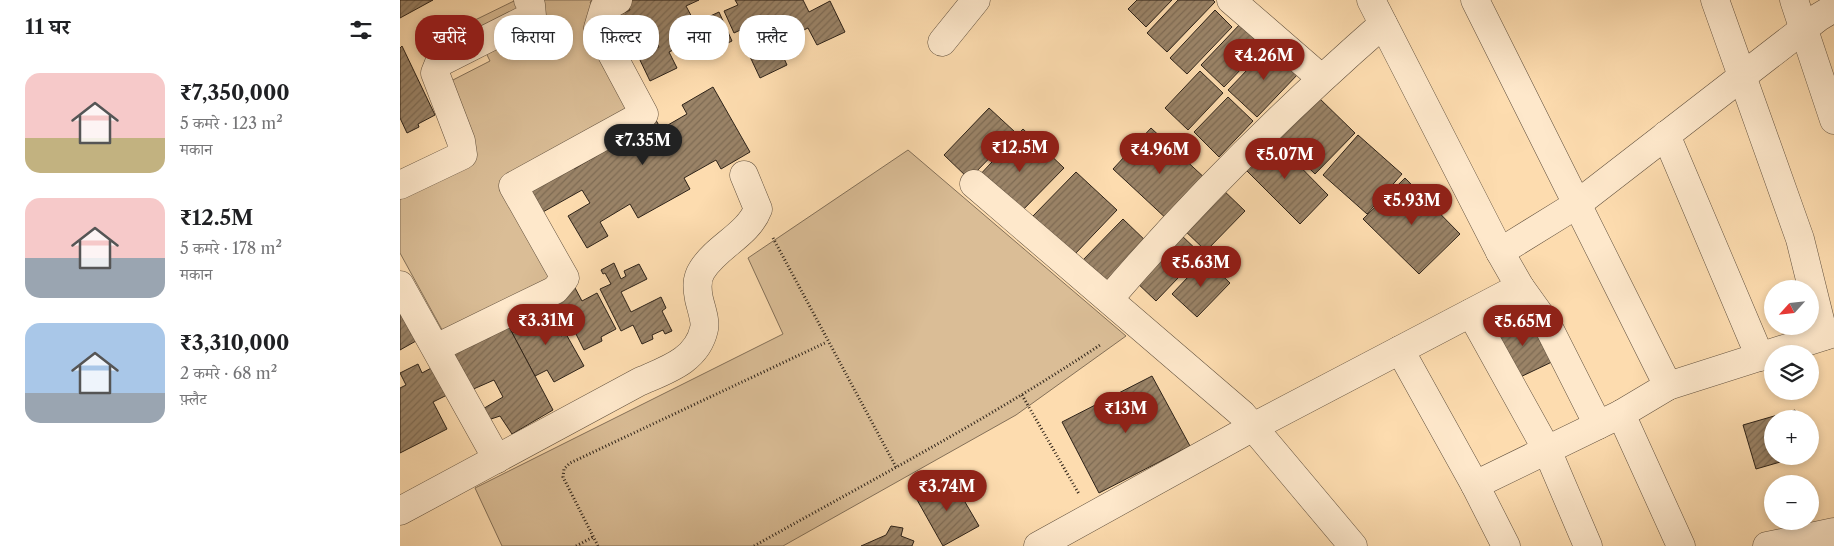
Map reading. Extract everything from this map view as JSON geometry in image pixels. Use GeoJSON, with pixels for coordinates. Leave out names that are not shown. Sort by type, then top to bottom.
{"type":"FeatureCollection","features":[{"type":"Feature","properties":{"kind":"street"},"geometry":{"type":"LineString","coordinates":[[400,185],[462,155],[461,141],[435,73],[439,63],[532,16],[531,5],[528,0]]}},
{"type":"Feature","properties":{"kind":"street"},"geometry":{"type":"LineString","coordinates":[[436,348],[555,290],[565,278],[513,186],[644,114],[598,28],[604,8],[618,0]]}},
{"type":"Feature","properties":{"kind":"street"},"geometry":{"type":"LineString","coordinates":[[942,42],[976,0]]}},
{"type":"Feature","properties":{"kind":"street"},"geometry":{"type":"LineString","coordinates":[[1232,0],[1321,78]]}},
{"type":"Feature","properties":{"kind":"street"},"geometry":{"type":"LineString","coordinates":[[1370,0],[1500,252],[1520,287],[1610,419],[1681,546]]}},
{"type":"Feature","properties":{"kind":"street"},"geometry":{"type":"LineString","coordinates":[[1474,0],[1668,386]]}},
{"type":"Feature","properties":{"kind":"street"},"geometry":{"type":"LineString","coordinates":[[1475,485],[1610,419],[1668,386],[1829,334],[1800,239],[1715,0]]}},
{"type":"Feature","properties":{"kind":"street"},"geometry":{"type":"LineString","coordinates":[[1794,0],[1834,120]]}},
{"type":"Feature","properties":{"kind":"street"},"geometry":{"type":"LineString","coordinates":[[1500,252],[1576,205],[1803,29],[1834,8]]}},
{"type":"Feature","properties":{"kind":"street"},"geometry":{"type":"LineString","coordinates":[[1109,299],[1150,252],[1321,78],[1383,24]]}},
{"type":"Feature","properties":{"kind":"street"},"geometry":{"type":"LineString","coordinates":[[1666,136],[1729,279],[1760,357]]}},
{"type":"Feature","properties":{"kind":"street"},"geometry":{"type":"LineString","coordinates":[[400,511],[639,382],[680,364],[694,352],[705,328],[697,282],[700,271],[711,256],[754,220],[758,209],[744,175]]}},
{"type":"Feature","properties":{"kind":"street"},"geometry":{"type":"LineString","coordinates":[[974,184],[1255,426],[1353,546]]}},
{"type":"Feature","properties":{"kind":"street"},"geometry":{"type":"LineString","coordinates":[[400,285],[497,459]]}},
{"type":"Feature","properties":{"kind":"street"},"geometry":{"type":"LineString","coordinates":[[1038,546],[1255,426],[1520,287]]}},
{"type":"Feature","properties":{"kind":"street"},"geometry":{"type":"LineString","coordinates":[[1471,313],[1546,450],[1588,546]]}},
{"type":"Feature","properties":{"kind":"street"},"geometry":{"type":"LineString","coordinates":[[1400,350],[1475,485],[1506,546]]}},
{"type":"Feature","properties":{"kind":"street"},"geometry":{"type":"LineString","coordinates":[[1767,546],[1834,532]]}},
{"type":"Feature","properties":{"kind":"path"},"geometry":{"type":"LineString","coordinates":[[773,238],[896,468]]}},
{"type":"Feature","properties":{"kind":"path"},"geometry":{"type":"LineString","coordinates":[[598,546],[563,477],[564,469],[570,463],[827,342]]}},
{"type":"Feature","properties":{"kind":"path"},"geometry":{"type":"LineString","coordinates":[[754,546],[896,468],[1022,395],[1100,345]]}},
{"type":"Feature","properties":{"kind":"path"},"geometry":{"type":"LineString","coordinates":[[1022,395],[1092,516]]}},
{"type":"Feature","properties":{"kind":"path"},"geometry":{"type":"LineString","coordinates":[[576,546],[593,537]]}},
{"type":"Feature","properties":{"kind":"shaded area"},"geometry":{"type":"Polygon","coordinates":[[[516,0],[593,0],[590,2],[597,15],[583,15],[583,60],[620,60],[641,101],[500,180],[559,278],[446,337],[400,253],[400,179],[469,144],[449,82],[490,61],[484,49],[484,16],[516,0]]]}},
{"type":"Feature","properties":{"kind":"shaded area"},"geometry":{"type":"Polygon","coordinates":[[[908,150],[1126,336],[1016,415],[783,546],[502,546],[475,488],[783,334],[748,258],[908,150]]]}},
{"type":"Feature","properties":{"kind":"building"},"geometry":{"type":"Polygon","coordinates":[[[400,0],[433,0],[400,18],[400,0]]]}},
{"type":"Feature","properties":{"kind":"building"},"geometry":{"type":"Polygon","coordinates":[[[699,0],[686,6],[691,15],[669,15],[669,60],[673,60],[677,68],[650,81],[640,60],[659,60],[659,15],[619,15],[630,10],[626,1],[699,0]]]}},
{"type":"Feature","properties":{"kind":"building"},"geometry":{"type":"Polygon","coordinates":[[[735,0],[803,0],[809,12],[830,1],[845,32],[817,45],[808,28],[805,29],[805,15],[739,15],[739,31],[734,33],[729,22],[729,15],[726,15],[724,11],[738,5],[735,0]]]}},
{"type":"Feature","properties":{"kind":"building"},"geometry":{"type":"Polygon","coordinates":[[[1137,0],[1172,0],[1146,27],[1128,9],[1137,0]]]}},
{"type":"Feature","properties":{"kind":"building"},"geometry":{"type":"Polygon","coordinates":[[[1178,0],[1213,0],[1215,2],[1167,52],[1147,33],[1178,0]]]}},
{"type":"Feature","properties":{"kind":"building"},"geometry":{"type":"Polygon","coordinates":[[[1215,10],[1232,27],[1187,74],[1170,58],[1215,10]]]}},
{"type":"Feature","properties":{"kind":"building"},"geometry":{"type":"Polygon","coordinates":[[[1242,22],[1265,44],[1224,87],[1201,65],[1242,22]]]}},
{"type":"Feature","properties":{"kind":"building"},"geometry":{"type":"Polygon","coordinates":[[[402,46],[435,115],[418,124],[419,127],[407,133],[400,118],[400,48],[402,46]]]}},
{"type":"Feature","properties":{"kind":"building"},"geometry":{"type":"Polygon","coordinates":[[[1270,46],[1299,73],[1257,117],[1228,90],[1270,46]]]}},
{"type":"Feature","properties":{"kind":"building"},"geometry":{"type":"Polygon","coordinates":[[[752,60],[785,60],[787,65],[760,78],[752,60]]]}},
{"type":"Feature","properties":{"kind":"building"},"geometry":{"type":"Polygon","coordinates":[[[1200,71],[1223,93],[1188,130],[1165,108],[1200,71]]]}},
{"type":"Feature","properties":{"kind":"building"},"geometry":{"type":"Polygon","coordinates":[[[713,87],[750,152],[721,169],[716,160],[684,178],[690,189],[638,218],[630,204],[600,222],[608,236],[587,248],[568,216],[590,203],[582,190],[534,217],[522,196],[570,160],[574,169],[603,152],[599,145],[653,115],[661,129],[687,114],[682,105],[713,87]]]}},
{"type":"Feature","properties":{"kind":"building"},"geometry":{"type":"Polygon","coordinates":[[[1317,96],[1355,133],[1315,174],[1278,138],[1317,96]]]}},
{"type":"Feature","properties":{"kind":"building"},"geometry":{"type":"Polygon","coordinates":[[[1228,97],[1253,121],[1219,157],[1194,132],[1228,97]]]}},
{"type":"Feature","properties":{"kind":"building"},"geometry":{"type":"Polygon","coordinates":[[[989,108],[1015,132],[969,179],[944,155],[989,108]]]}},
{"type":"Feature","properties":{"kind":"building"},"geometry":{"type":"Polygon","coordinates":[[[1151,128],[1208,181],[1170,222],[1113,169],[1151,128]]]}},
{"type":"Feature","properties":{"kind":"building"},"geometry":{"type":"Polygon","coordinates":[[[1023,129],[1064,168],[1016,217],[976,179],[1023,129]]]}},
{"type":"Feature","properties":{"kind":"building"},"geometry":{"type":"Polygon","coordinates":[[[1358,135],[1402,174],[1367,214],[1323,175],[1358,135]]]}},
{"type":"Feature","properties":{"kind":"building"},"geometry":{"type":"Polygon","coordinates":[[[1271,137],[1328,195],[1300,224],[1242,166],[1271,137]]]}},
{"type":"Feature","properties":{"kind":"building"},"geometry":{"type":"Polygon","coordinates":[[[1076,172],[1117,210],[1074,255],[1033,216],[1076,172]]]}},
{"type":"Feature","properties":{"kind":"building"},"geometry":{"type":"Polygon","coordinates":[[[1405,178],[1460,234],[1419,274],[1363,219],[1405,178]]]}},
{"type":"Feature","properties":{"kind":"building"},"geometry":{"type":"Polygon","coordinates":[[[1219,186],[1245,211],[1206,251],[1181,227],[1219,186]]]}},
{"type":"Feature","properties":{"kind":"building"},"geometry":{"type":"Polygon","coordinates":[[[1123,219],[1150,245],[1109,289],[1081,262],[1123,219]]]}},
{"type":"Feature","properties":{"kind":"building"},"geometry":{"type":"Polygon","coordinates":[[[1180,234],[1201,254],[1156,301],[1134,280],[1180,234]]]}},
{"type":"Feature","properties":{"kind":"building"},"geometry":{"type":"Polygon","coordinates":[[[1205,259],[1230,283],[1197,317],[1172,294],[1205,259]]]}},
{"type":"Feature","properties":{"kind":"building"},"geometry":{"type":"Polygon","coordinates":[[[614,263],[621,279],[626,276],[624,271],[639,264],[647,279],[621,292],[631,312],[661,297],[666,308],[662,311],[672,331],[665,334],[663,330],[652,335],[653,339],[642,344],[633,325],[621,331],[600,289],[611,284],[605,273],[603,274],[601,270],[614,263]]]}},
{"type":"Feature","properties":{"kind":"building"},"geometry":{"type":"Polygon","coordinates":[[[574,286],[582,301],[597,293],[616,329],[601,337],[602,341],[584,350],[572,326],[561,332],[548,308],[574,286]]]}},
{"type":"Feature","properties":{"kind":"building"},"geometry":{"type":"Polygon","coordinates":[[[545,308],[561,336],[566,334],[584,366],[554,382],[547,370],[535,376],[512,333],[523,328],[518,318],[545,308]]]}},
{"type":"Feature","properties":{"kind":"building"},"geometry":{"type":"Polygon","coordinates":[[[400,310],[423,337],[400,350],[400,310]]]}},
{"type":"Feature","properties":{"kind":"building"},"geometry":{"type":"Polygon","coordinates":[[[1532,313],[1556,360],[1514,380],[1491,333],[1532,313]]]}},
{"type":"Feature","properties":{"kind":"building"},"geometry":{"type":"Polygon","coordinates":[[[508,325],[553,410],[512,434],[500,416],[485,421],[476,413],[503,397],[494,380],[469,391],[446,356],[508,325]]]}},
{"type":"Feature","properties":{"kind":"building"},"geometry":{"type":"Polygon","coordinates":[[[418,364],[422,373],[435,366],[449,394],[433,402],[447,429],[400,453],[400,388],[406,385],[400,373],[418,364]]]}},
{"type":"Feature","properties":{"kind":"building"},"geometry":{"type":"Polygon","coordinates":[[[1152,376],[1190,446],[1099,493],[1062,422],[1152,376]]]}},
{"type":"Feature","properties":{"kind":"building"},"geometry":{"type":"Polygon","coordinates":[[[1764,419],[1764,465],[1770,465],[1756,469],[1743,425],[1764,419]]]}},
{"type":"Feature","properties":{"kind":"building"},"geometry":{"type":"Polygon","coordinates":[[[951,478],[979,526],[943,546],[916,498],[951,478]]]}},
{"type":"Feature","properties":{"kind":"building"},"geometry":{"type":"Polygon","coordinates":[[[891,526],[903,528],[901,536],[914,541],[912,546],[861,546],[886,535],[891,526]]]}}]}
